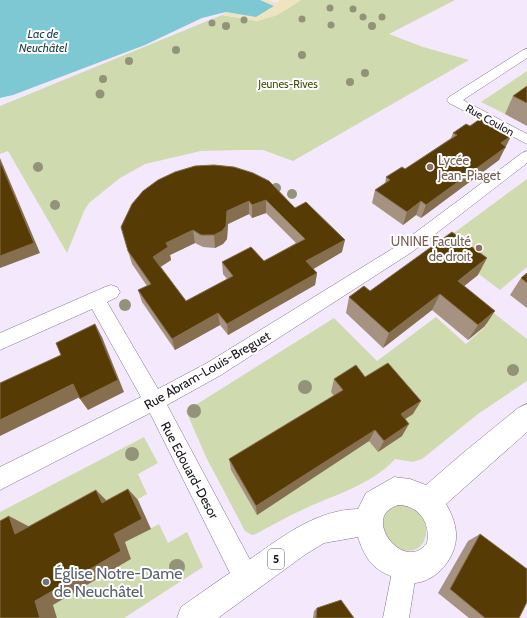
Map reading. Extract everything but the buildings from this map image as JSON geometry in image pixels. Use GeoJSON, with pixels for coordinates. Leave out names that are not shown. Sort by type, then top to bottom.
{"type":"FeatureCollection","features":[{"type":"Feature","properties":{"kind":"main road"},"geometry":{"type":"LineString","coordinates":[[428,502],[527,416]]}},
{"type":"Feature","properties":{"kind":"main road"},"geometry":{"type":"LineString","coordinates":[[394,491],[405,491],[417,494],[428,502],[434,509],[440,522],[442,537],[441,546],[437,554],[431,561],[423,566],[414,568],[405,567],[388,560],[376,546],[371,535],[369,523],[371,512],[376,502],[384,495],[394,491]]}},
{"type":"Feature","properties":{"kind":"main road","name":"5"},"geometry":{"type":"LineString","coordinates":[[192,618],[296,544],[318,531],[335,526],[369,523]]}},
{"type":"Feature","properties":{"kind":"street","name":"Rue Coulon"},"geometry":{"type":"LineString","coordinates":[[527,53],[454,100],[527,140]]}},
{"type":"Feature","properties":{"kind":"street","name":"Rue Abram-Louis-Breguet"},"geometry":{"type":"LineString","coordinates":[[0,479],[214,369],[406,248],[527,156]]}},
{"type":"Feature","properties":{"kind":"street","name":"Rue Edouard-Desor"},"geometry":{"type":"LineString","coordinates":[[0,342],[103,296],[154,401],[247,580]]}},
{"type":"Feature","properties":{"kind":"street"},"geometry":{"type":"LineString","coordinates":[[396,618],[405,567]]}},
{"type":"Feature","properties":{"kind":"green space","name":"Jeunes-Rives"},"geometry":{"type":"Polygon","coordinates":[[[301,0],[455,0],[389,34],[423,47],[469,60],[293,161],[263,150],[239,150],[201,151],[145,164],[120,178],[89,203],[84,211],[67,253],[8,151],[0,154],[0,106],[222,15],[257,21],[277,15],[301,0]]]}},
{"type":"Feature","properties":{"kind":"green space"},"geometry":{"type":"Polygon","coordinates":[[[527,71],[527,99],[505,114],[481,102],[527,71]]]}},
{"type":"Feature","properties":{"kind":"green space"},"geometry":{"type":"Polygon","coordinates":[[[527,179],[527,267],[500,290],[439,244],[527,179]]]}},
{"type":"Feature","properties":{"kind":"green space"},"geometry":{"type":"Polygon","coordinates":[[[468,293],[527,339],[527,381],[478,414],[422,459],[413,462],[395,459],[375,476],[352,489],[296,513],[256,534],[252,535],[245,531],[206,457],[186,411],[334,318],[377,361],[436,317],[466,344],[487,325],[457,300],[468,293]]]}},
{"type":"Feature","properties":{"kind":"green space"},"geometry":{"type":"Polygon","coordinates":[[[144,437],[158,463],[138,474],[147,494],[114,513],[0,541],[0,512],[144,437]]]}},
{"type":"Feature","properties":{"kind":"green space"},"geometry":{"type":"Polygon","coordinates":[[[401,504],[415,509],[422,516],[425,524],[426,532],[424,540],[420,546],[414,550],[405,551],[395,547],[385,536],[383,524],[384,514],[394,505],[401,504]]]}},
{"type":"Feature","properties":{"kind":"green space"},"geometry":{"type":"Polygon","coordinates":[[[159,524],[168,543],[187,532],[203,567],[124,618],[57,618],[53,605],[131,559],[125,542],[159,524]]]}},
{"type":"Feature","properties":{"kind":"sand"},"geometry":{"type":"Polygon","coordinates":[[[260,0],[269,0],[276,3],[280,0],[301,0],[277,15],[257,21],[222,15],[226,12],[256,17],[274,6],[260,0]]]}},
{"type":"Feature","properties":{"kind":"water","name":"Lac de Neuchâtel"},"geometry":{"type":"Polygon","coordinates":[[[0,0],[260,0],[274,6],[256,17],[226,12],[202,18],[145,45],[13,95],[0,98],[0,0]]]}},
{"type":"Feature","properties":{"kind":"place","name":"Lycée Jean-Piaget"},"geometry":{"type":"Point","coordinates":[430,167]}},
{"type":"Feature","properties":{"kind":"place","name":"UNINE Faculté de droit"},"geometry":{"type":"Point","coordinates":[479,248]}},
{"type":"Feature","properties":{"kind":"place","name":"Église Notre-Dame de Neuchâtel"},"geometry":{"type":"Point","coordinates":[46,582]}}]}
